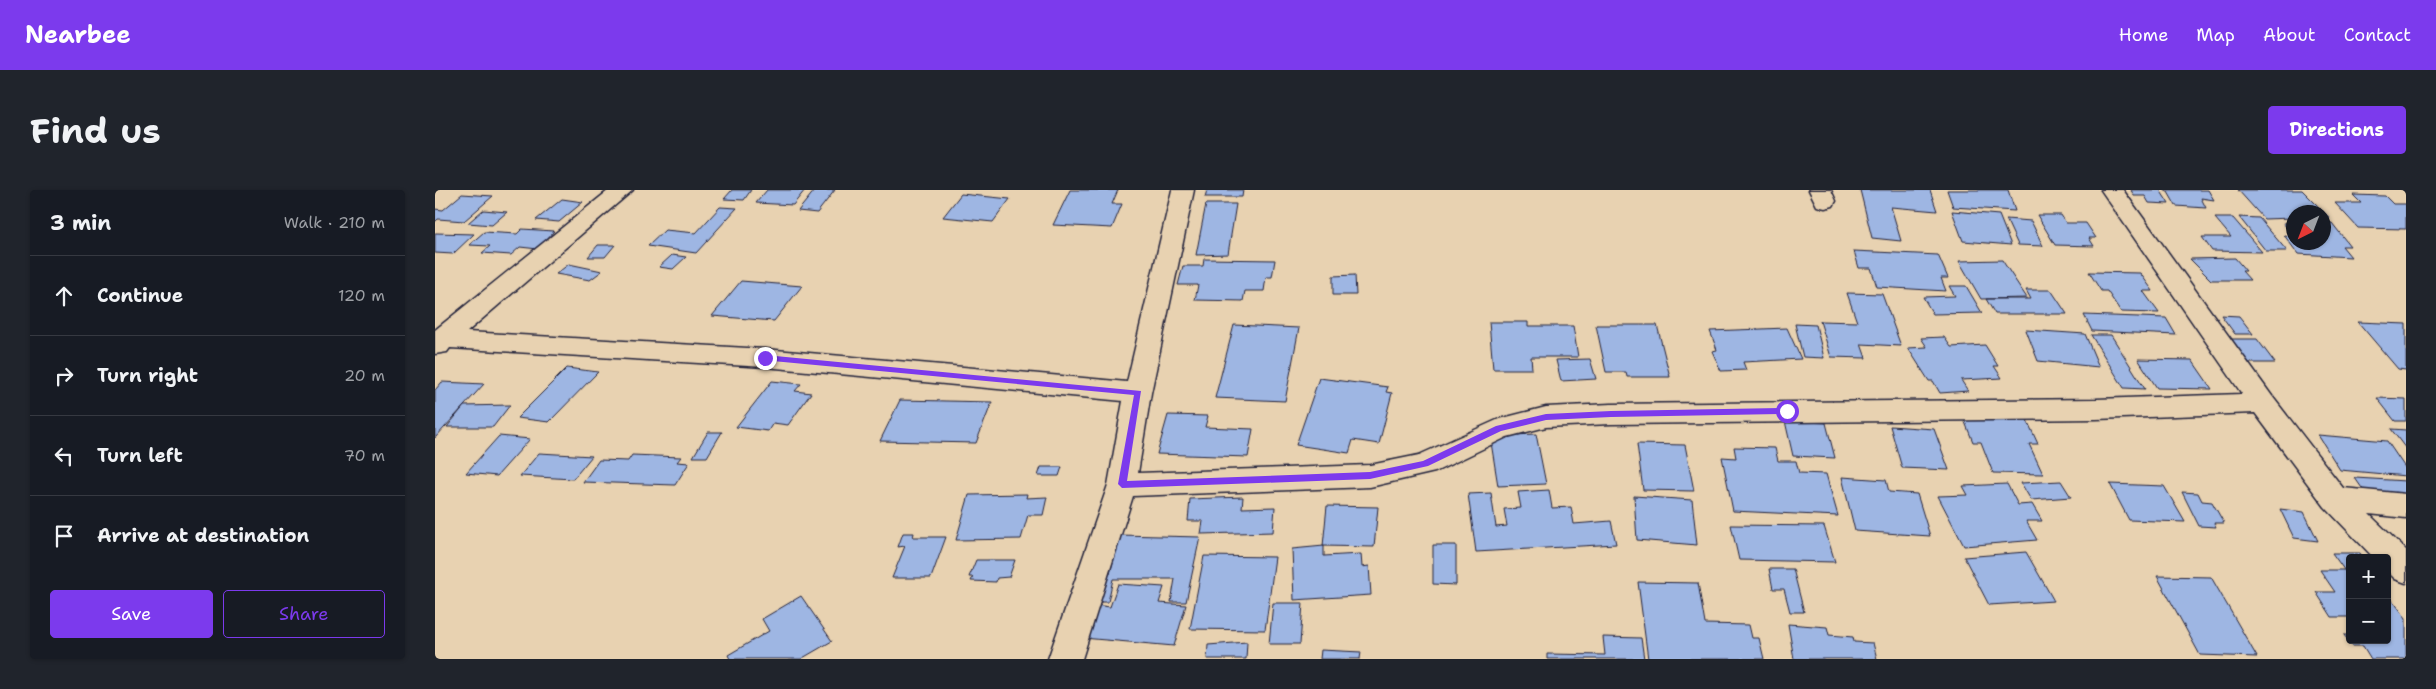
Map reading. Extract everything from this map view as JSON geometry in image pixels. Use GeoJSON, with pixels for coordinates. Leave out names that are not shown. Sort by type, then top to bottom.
{"type":"FeatureCollection","features":[{"type":"Feature","properties":{"kind":"street"},"geometry":{"type":"LineString","coordinates":[[1065,659],[1122,484],[1138,393],[1183,190]]}},
{"type":"Feature","properties":{"kind":"street"},"geometry":{"type":"LineString","coordinates":[[2112,190],[2262,403],[2335,499],[2406,570]]}},
{"type":"Feature","properties":{"kind":"street"},"geometry":{"type":"LineString","coordinates":[[438,342],[610,193]]}},
{"type":"Feature","properties":{"kind":"street"},"geometry":{"type":"LineString","coordinates":[[438,342],[765,358],[1138,393]]}},
{"type":"Feature","properties":{"kind":"street"},"geometry":{"type":"LineString","coordinates":[[1122,484],[1370,476],[1425,464],[1499,428],[1546,417],[1611,414],[2097,409],[2262,403]]}},
{"type":"Feature","properties":{"kind":"street"},"geometry":{"type":"LineString","coordinates":[[2335,499],[2406,506]]}},
{"type":"Feature","properties":{"kind":"building"},"geometry":{"type":"Polygon","coordinates":[[[732,190],[751,190],[744,200],[724,199],[732,190]]]}},
{"type":"Feature","properties":{"kind":"building"},"geometry":{"type":"Polygon","coordinates":[[[767,190],[805,190],[793,205],[756,203],[767,190]]]}},
{"type":"Feature","properties":{"kind":"building"},"geometry":{"type":"Polygon","coordinates":[[[815,190],[835,190],[817,213],[798,211],[815,190]]]}},
{"type":"Feature","properties":{"kind":"building"},"geometry":{"type":"Polygon","coordinates":[[[1070,190],[1118,190],[1112,204],[1122,204],[1112,228],[1053,225],[1070,190]]]}},
{"type":"Feature","properties":{"kind":"building"},"geometry":{"type":"Polygon","coordinates":[[[1207,190],[1243,190],[1242,197],[1205,197],[1207,190]]]}},
{"type":"Feature","properties":{"kind":"building"},"geometry":{"type":"Polygon","coordinates":[[[1860,190],[1930,190],[1937,211],[1891,207],[1901,241],[1872,238],[1860,190]]]}},
{"type":"Feature","properties":{"kind":"building"},"geometry":{"type":"Polygon","coordinates":[[[1947,190],[2008,190],[2015,211],[1953,207],[1947,190]]]}},
{"type":"Feature","properties":{"kind":"building"},"geometry":{"type":"Polygon","coordinates":[[[2131,190],[2160,190],[2169,204],[2149,203],[2145,196],[2134,196],[2131,190]]]}},
{"type":"Feature","properties":{"kind":"building"},"geometry":{"type":"Polygon","coordinates":[[[2163,190],[2208,190],[2214,200],[2201,198],[2206,208],[2176,206],[2168,192],[2163,190]]]}},
{"type":"Feature","properties":{"kind":"building"},"geometry":{"type":"Polygon","coordinates":[[[2238,190],[2302,190],[2317,205],[2286,205],[2286,218],[2264,219],[2238,190]]]}},
{"type":"Feature","properties":{"kind":"building"},"geometry":{"type":"Polygon","coordinates":[[[462,194],[493,196],[464,221],[438,219],[435,222],[435,209],[443,210],[462,194]]]}},
{"type":"Feature","properties":{"kind":"building"},"geometry":{"type":"Polygon","coordinates":[[[961,194],[1010,199],[993,222],[943,217],[961,194]]]}},
{"type":"Feature","properties":{"kind":"building"},"geometry":{"type":"Polygon","coordinates":[[[2353,195],[2385,196],[2393,204],[2406,204],[2406,229],[2358,228],[2335,203],[2361,203],[2353,195]]]}},
{"type":"Feature","properties":{"kind":"building"},"geometry":{"type":"Polygon","coordinates":[[[562,199],[583,202],[559,222],[536,220],[562,199]]]}},
{"type":"Feature","properties":{"kind":"building"},"geometry":{"type":"Polygon","coordinates":[[[1206,204],[1236,204],[1228,254],[1196,255],[1206,204]]]}},
{"type":"Feature","properties":{"kind":"building"},"geometry":{"type":"Polygon","coordinates":[[[720,207],[737,208],[696,253],[648,246],[665,230],[696,233],[720,207]]]}},
{"type":"Feature","properties":{"kind":"building"},"geometry":{"type":"Polygon","coordinates":[[[483,210],[507,212],[492,225],[468,223],[483,210]]]}},
{"type":"Feature","properties":{"kind":"building"},"geometry":{"type":"Polygon","coordinates":[[[1952,211],[1999,215],[2011,245],[1963,241],[1952,211]]]}},
{"type":"Feature","properties":{"kind":"building"},"geometry":{"type":"Polygon","coordinates":[[[2037,215],[2061,215],[2066,223],[2086,223],[2096,238],[2089,238],[2094,246],[2055,245],[2037,215]]]}},
{"type":"Feature","properties":{"kind":"building"},"geometry":{"type":"Polygon","coordinates":[[[2239,217],[2259,218],[2287,251],[2266,251],[2239,217]]]}},
{"type":"Feature","properties":{"kind":"building"},"geometry":{"type":"Polygon","coordinates":[[[2215,218],[2233,218],[2262,252],[2212,251],[2202,237],[2231,237],[2215,218]]]}},
{"type":"Feature","properties":{"kind":"building"},"geometry":{"type":"Polygon","coordinates":[[[2006,219],[2031,221],[2043,246],[2018,245],[2006,219]]]}},
{"type":"Feature","properties":{"kind":"building"},"geometry":{"type":"Polygon","coordinates":[[[2332,223],[2350,246],[2342,246],[2351,257],[2298,254],[2295,250],[2331,250],[2332,223]]]}},
{"type":"Feature","properties":{"kind":"building"},"geometry":{"type":"Polygon","coordinates":[[[522,229],[554,231],[538,249],[520,247],[511,255],[482,253],[490,246],[469,245],[484,232],[517,234],[522,229]]]}},
{"type":"Feature","properties":{"kind":"building"},"geometry":{"type":"Polygon","coordinates":[[[435,233],[474,234],[453,254],[435,253],[435,233]]]}},
{"type":"Feature","properties":{"kind":"building"},"geometry":{"type":"Polygon","coordinates":[[[598,245],[615,245],[605,257],[588,257],[598,245]]]}},
{"type":"Feature","properties":{"kind":"building"},"geometry":{"type":"Polygon","coordinates":[[[1854,251],[1938,255],[1948,278],[1941,278],[1946,291],[1877,287],[1871,268],[1859,268],[1854,251]]]}},
{"type":"Feature","properties":{"kind":"building"},"geometry":{"type":"Polygon","coordinates":[[[672,255],[686,257],[673,269],[659,267],[672,255]]]}},
{"type":"Feature","properties":{"kind":"building"},"geometry":{"type":"Polygon","coordinates":[[[2235,258],[2246,271],[2242,271],[2250,280],[2211,280],[2190,259],[2235,258]]]}},
{"type":"Feature","properties":{"kind":"building"},"geometry":{"type":"Polygon","coordinates":[[[1204,259],[1275,260],[1272,277],[1266,277],[1264,291],[1245,291],[1243,301],[1195,300],[1198,285],[1178,285],[1183,266],[1203,266],[1204,259]]]}},
{"type":"Feature","properties":{"kind":"building"},"geometry":{"type":"Polygon","coordinates":[[[2002,260],[2027,298],[1981,299],[1959,261],[2002,260]]]}},
{"type":"Feature","properties":{"kind":"building"},"geometry":{"type":"Polygon","coordinates":[[[569,264],[602,271],[590,280],[556,274],[569,264]]]}},
{"type":"Feature","properties":{"kind":"building"},"geometry":{"type":"Polygon","coordinates":[[[2089,272],[2140,273],[2153,291],[2143,291],[2159,313],[2121,312],[2107,291],[2101,291],[2089,272]]]}},
{"type":"Feature","properties":{"kind":"building"},"geometry":{"type":"Polygon","coordinates":[[[1355,275],[1356,295],[1333,295],[1333,276],[1355,275]]]}},
{"type":"Feature","properties":{"kind":"building"},"geometry":{"type":"Polygon","coordinates":[[[741,281],[802,286],[774,321],[712,316],[741,281]]]}},
{"type":"Feature","properties":{"kind":"building"},"geometry":{"type":"Polygon","coordinates":[[[1949,286],[1966,286],[1982,313],[1933,314],[1923,297],[1955,296],[1949,286]]]}},
{"type":"Feature","properties":{"kind":"building"},"geometry":{"type":"Polygon","coordinates":[[[2026,290],[2051,290],[2067,314],[1995,314],[1986,299],[2031,299],[2026,290]]]}},
{"type":"Feature","properties":{"kind":"building"},"geometry":{"type":"Polygon","coordinates":[[[1847,293],[1882,294],[1901,346],[1861,344],[1866,358],[1831,357],[1820,321],[1857,322],[1847,293]]]}},
{"type":"Feature","properties":{"kind":"building"},"geometry":{"type":"Polygon","coordinates":[[[2084,315],[2166,318],[2176,335],[2092,331],[2084,315]]]}},
{"type":"Feature","properties":{"kind":"building"},"geometry":{"type":"Polygon","coordinates":[[[2221,315],[2239,316],[2253,334],[2235,334],[2221,315]]]}},
{"type":"Feature","properties":{"kind":"building"},"geometry":{"type":"Polygon","coordinates":[[[1489,322],[1528,322],[1528,326],[1573,326],[1578,357],[1531,357],[1532,369],[1493,369],[1489,322]]]}},
{"type":"Feature","properties":{"kind":"building"},"geometry":{"type":"Polygon","coordinates":[[[2358,322],[2406,324],[2406,370],[2398,369],[2358,322]]]}},
{"type":"Feature","properties":{"kind":"building"},"geometry":{"type":"Polygon","coordinates":[[[1795,324],[1816,325],[1824,358],[1803,357],[1795,324]]]}},
{"type":"Feature","properties":{"kind":"building"},"geometry":{"type":"Polygon","coordinates":[[[1234,325],[1299,328],[1285,401],[1215,398],[1234,325]]]}},
{"type":"Feature","properties":{"kind":"building"},"geometry":{"type":"Polygon","coordinates":[[[1596,325],[1657,325],[1670,377],[1627,377],[1626,372],[1606,372],[1596,325]]]}},
{"type":"Feature","properties":{"kind":"building"},"geometry":{"type":"Polygon","coordinates":[[[1787,328],[1801,359],[1743,362],[1746,370],[1721,371],[1712,351],[1717,350],[1710,331],[1787,328]]]}},
{"type":"Feature","properties":{"kind":"building"},"geometry":{"type":"Polygon","coordinates":[[[2026,330],[2085,334],[2099,367],[2038,361],[2026,330]]]}},
{"type":"Feature","properties":{"kind":"building"},"geometry":{"type":"Polygon","coordinates":[[[2091,335],[2111,335],[2145,389],[2124,388],[2091,335]]]}},
{"type":"Feature","properties":{"kind":"building"},"geometry":{"type":"Polygon","coordinates":[[[1944,337],[1951,347],[1985,345],[1998,366],[1994,366],[2002,378],[1961,380],[1968,391],[1940,393],[1933,381],[1929,381],[1908,348],[1927,347],[1921,338],[1944,337]]]}},
{"type":"Feature","properties":{"kind":"building"},"geometry":{"type":"Polygon","coordinates":[[[2231,339],[2257,339],[2275,363],[2249,363],[2231,339]]]}},
{"type":"Feature","properties":{"kind":"building"},"geometry":{"type":"Polygon","coordinates":[[[1590,359],[1596,379],[1561,381],[1556,360],[1590,359]]]}},
{"type":"Feature","properties":{"kind":"building"},"geometry":{"type":"Polygon","coordinates":[[[2138,359],[2192,360],[2212,389],[2157,388],[2138,359]]]}},
{"type":"Feature","properties":{"kind":"building"},"geometry":{"type":"Polygon","coordinates":[[[567,368],[598,372],[549,422],[517,418],[567,368]]]}},
{"type":"Feature","properties":{"kind":"building"},"geometry":{"type":"Polygon","coordinates":[[[1319,378],[1388,387],[1386,392],[1392,393],[1379,444],[1353,440],[1349,453],[1296,445],[1319,378]]]}},
{"type":"Feature","properties":{"kind":"building"},"geometry":{"type":"Polygon","coordinates":[[[772,381],[801,384],[795,391],[811,393],[788,425],[773,423],[768,431],[736,427],[772,381]]]}},
{"type":"Feature","properties":{"kind":"building"},"geometry":{"type":"Polygon","coordinates":[[[442,382],[484,384],[435,438],[435,390],[442,382]]]}},
{"type":"Feature","properties":{"kind":"building"},"geometry":{"type":"Polygon","coordinates":[[[2377,398],[2406,399],[2406,421],[2395,421],[2377,398]]]}},
{"type":"Feature","properties":{"kind":"building"},"geometry":{"type":"Polygon","coordinates":[[[900,400],[992,402],[976,443],[880,441],[900,400]]]}},
{"type":"Feature","properties":{"kind":"building"},"geometry":{"type":"Polygon","coordinates":[[[510,405],[493,427],[447,427],[464,406],[510,405]]]}},
{"type":"Feature","properties":{"kind":"building"},"geometry":{"type":"Polygon","coordinates":[[[1168,415],[1208,416],[1205,427],[1253,429],[1248,457],[1157,454],[1168,415]]]}},
{"type":"Feature","properties":{"kind":"building"},"geometry":{"type":"Polygon","coordinates":[[[1963,417],[2027,420],[2038,444],[2029,444],[2043,474],[1993,473],[1981,442],[1973,442],[1963,417]]]}},
{"type":"Feature","properties":{"kind":"building"},"geometry":{"type":"Polygon","coordinates":[[[1785,421],[1826,423],[1835,458],[1793,456],[1785,421]]]}},
{"type":"Feature","properties":{"kind":"building"},"geometry":{"type":"Polygon","coordinates":[[[1890,426],[1934,429],[1949,470],[1902,468],[1890,426]]]}},
{"type":"Feature","properties":{"kind":"building"},"geometry":{"type":"Polygon","coordinates":[[[2391,429],[2406,430],[2406,449],[2391,429]]]}},
{"type":"Feature","properties":{"kind":"building"},"geometry":{"type":"Polygon","coordinates":[[[708,432],[722,432],[707,457],[693,457],[708,432]]]}},
{"type":"Feature","properties":{"kind":"building"},"geometry":{"type":"Polygon","coordinates":[[[1536,434],[1546,484],[1498,486],[1490,436],[1536,434]]]}},
{"type":"Feature","properties":{"kind":"building"},"geometry":{"type":"Polygon","coordinates":[[[2318,435],[2387,441],[2406,469],[2406,476],[2340,470],[2318,435]]]}},
{"type":"Feature","properties":{"kind":"building"},"geometry":{"type":"Polygon","coordinates":[[[499,436],[530,439],[497,476],[466,473],[499,436]]]}},
{"type":"Feature","properties":{"kind":"building"},"geometry":{"type":"Polygon","coordinates":[[[1637,444],[1685,445],[1694,491],[1643,490],[1637,444]]]}},
{"type":"Feature","properties":{"kind":"building"},"geometry":{"type":"Polygon","coordinates":[[[1734,447],[1775,448],[1778,461],[1796,461],[1799,473],[1826,474],[1838,516],[1733,511],[1722,457],[1736,458],[1734,447]]]}},
{"type":"Feature","properties":{"kind":"building"},"geometry":{"type":"Polygon","coordinates":[[[539,453],[592,456],[573,479],[520,476],[539,453]]]}},
{"type":"Feature","properties":{"kind":"building"},"geometry":{"type":"Polygon","coordinates":[[[632,455],[681,457],[677,462],[689,463],[675,485],[583,482],[599,460],[628,461],[632,455]]]}},
{"type":"Feature","properties":{"kind":"building"},"geometry":{"type":"Polygon","coordinates":[[[1041,467],[1062,467],[1059,476],[1038,476],[1041,467]]]}},
{"type":"Feature","properties":{"kind":"building"},"geometry":{"type":"Polygon","coordinates":[[[1842,477],[1886,480],[1889,492],[1917,494],[1930,536],[1855,531],[1842,477]]]}},
{"type":"Feature","properties":{"kind":"building"},"geometry":{"type":"Polygon","coordinates":[[[2355,478],[2406,481],[2406,496],[2366,494],[2355,478]]]}},
{"type":"Feature","properties":{"kind":"building"},"geometry":{"type":"Polygon","coordinates":[[[2061,481],[2071,497],[2031,500],[2021,483],[2061,481]]]}},
{"type":"Feature","properties":{"kind":"building"},"geometry":{"type":"Polygon","coordinates":[[[2007,484],[2018,505],[2032,504],[2042,521],[2026,521],[2037,540],[1964,546],[1938,496],[1968,495],[1963,486],[2007,484]]]}},
{"type":"Feature","properties":{"kind":"building"},"geometry":{"type":"Polygon","coordinates":[[[2110,484],[2164,486],[2185,522],[2129,520],[2110,484]]]}},
{"type":"Feature","properties":{"kind":"building"},"geometry":{"type":"Polygon","coordinates":[[[1549,490],[1552,508],[1571,507],[1574,524],[1611,521],[1616,544],[1476,552],[1468,494],[1491,493],[1496,527],[1507,526],[1504,509],[1521,508],[1518,492],[1549,490]]]}},
{"type":"Feature","properties":{"kind":"building"},"geometry":{"type":"Polygon","coordinates":[[[2182,492],[2198,493],[2202,501],[2212,502],[2224,523],[2214,523],[2216,527],[2199,526],[2182,492]]]}},
{"type":"Feature","properties":{"kind":"building"},"geometry":{"type":"Polygon","coordinates":[[[1027,494],[1026,498],[1047,497],[1043,515],[1028,515],[1021,539],[956,540],[969,495],[1027,494]]]}},
{"type":"Feature","properties":{"kind":"building"},"geometry":{"type":"Polygon","coordinates":[[[1634,496],[1692,500],[1697,545],[1637,540],[1634,496]]]}},
{"type":"Feature","properties":{"kind":"building"},"geometry":{"type":"Polygon","coordinates":[[[1243,497],[1242,508],[1275,507],[1273,532],[1201,534],[1203,521],[1188,521],[1190,499],[1243,497]]]}},
{"type":"Feature","properties":{"kind":"building"},"geometry":{"type":"Polygon","coordinates":[[[1327,506],[1378,507],[1374,547],[1323,546],[1327,506]]]}},
{"type":"Feature","properties":{"kind":"building"},"geometry":{"type":"Polygon","coordinates":[[[2280,509],[2304,512],[2318,541],[2294,538],[2280,509]]]}},
{"type":"Feature","properties":{"kind":"building"},"geometry":{"type":"Polygon","coordinates":[[[1731,525],[1824,526],[1835,562],[1739,560],[1731,525]]]}},
{"type":"Feature","properties":{"kind":"building"},"geometry":{"type":"Polygon","coordinates":[[[903,533],[914,533],[913,537],[946,537],[931,578],[892,578],[905,546],[898,547],[903,533]]]}},
{"type":"Feature","properties":{"kind":"building"},"geometry":{"type":"Polygon","coordinates":[[[1119,535],[1200,537],[1186,602],[1171,602],[1175,579],[1113,579],[1108,602],[1098,602],[1105,573],[1110,574],[1119,535]]]}},
{"type":"Feature","properties":{"kind":"building"},"geometry":{"type":"Polygon","coordinates":[[[1433,545],[1456,545],[1456,585],[1433,584],[1433,545]]]}},
{"type":"Feature","properties":{"kind":"building"},"geometry":{"type":"Polygon","coordinates":[[[1324,546],[1324,556],[1361,554],[1362,567],[1369,566],[1371,595],[1294,600],[1292,549],[1324,546]]]}},
{"type":"Feature","properties":{"kind":"building"},"geometry":{"type":"Polygon","coordinates":[[[2026,552],[2054,601],[1989,605],[1964,557],[2026,552]]]}},
{"type":"Feature","properties":{"kind":"building"},"geometry":{"type":"Polygon","coordinates":[[[2332,553],[2360,553],[2346,554],[2346,572],[2332,553]]]}},
{"type":"Feature","properties":{"kind":"building"},"geometry":{"type":"Polygon","coordinates":[[[1204,556],[1275,557],[1265,630],[1190,629],[1204,556]]]}},
{"type":"Feature","properties":{"kind":"building"},"geometry":{"type":"Polygon","coordinates":[[[976,560],[1015,560],[1009,577],[997,578],[996,582],[971,581],[973,577],[969,577],[976,560]]]}},
{"type":"Feature","properties":{"kind":"building"},"geometry":{"type":"Polygon","coordinates":[[[1769,569],[1793,569],[1804,612],[1790,612],[1784,589],[1773,589],[1769,569]]]}},
{"type":"Feature","properties":{"kind":"building"},"geometry":{"type":"Polygon","coordinates":[[[2320,570],[2346,570],[2346,617],[2332,617],[2316,592],[2335,592],[2320,570]]]}},
{"type":"Feature","properties":{"kind":"building"},"geometry":{"type":"Polygon","coordinates":[[[2157,576],[2211,577],[2257,657],[2200,655],[2157,576]]]}},
{"type":"Feature","properties":{"kind":"building"},"geometry":{"type":"Polygon","coordinates":[[[1638,582],[1698,583],[1705,624],[1749,625],[1752,638],[1759,638],[1764,659],[1648,659],[1638,582]]]}},
{"type":"Feature","properties":{"kind":"building"},"geometry":{"type":"Polygon","coordinates":[[[1118,584],[1164,587],[1159,603],[1186,605],[1174,646],[1083,638],[1095,605],[1110,607],[1118,584]]]}},
{"type":"Feature","properties":{"kind":"building"},"geometry":{"type":"Polygon","coordinates":[[[801,596],[832,641],[801,659],[730,659],[728,655],[769,631],[762,619],[801,596]]]}},
{"type":"Feature","properties":{"kind":"building"},"geometry":{"type":"Polygon","coordinates":[[[2391,598],[2406,618],[2406,659],[2371,659],[2363,646],[2352,646],[2351,644],[2391,644],[2391,598]]]}},
{"type":"Feature","properties":{"kind":"building"},"geometry":{"type":"Polygon","coordinates":[[[1273,603],[1303,603],[1300,644],[1269,644],[1273,603]]]}},
{"type":"Feature","properties":{"kind":"building"},"geometry":{"type":"Polygon","coordinates":[[[1788,624],[1827,627],[1829,635],[1853,637],[1854,642],[1873,643],[1877,659],[1794,659],[1788,624]]]}},
{"type":"Feature","properties":{"kind":"building"},"geometry":{"type":"Polygon","coordinates":[[[1603,637],[1641,638],[1644,659],[1547,659],[1547,654],[1605,655],[1603,637]]]}},
{"type":"Feature","properties":{"kind":"building"},"geometry":{"type":"Polygon","coordinates":[[[1247,642],[1246,659],[1207,659],[1208,645],[1247,642]]]}},
{"type":"Feature","properties":{"kind":"building"},"geometry":{"type":"Polygon","coordinates":[[[1321,650],[1361,652],[1360,659],[1320,659],[1321,650]]]}},
{"type":"Feature","properties":{"kind":"route"},"geometry":{"type":"LineString","coordinates":[[765,358],[1138,393],[1122,484],[1370,476],[1425,464],[1499,428],[1546,417],[1787,411]]}}]}
